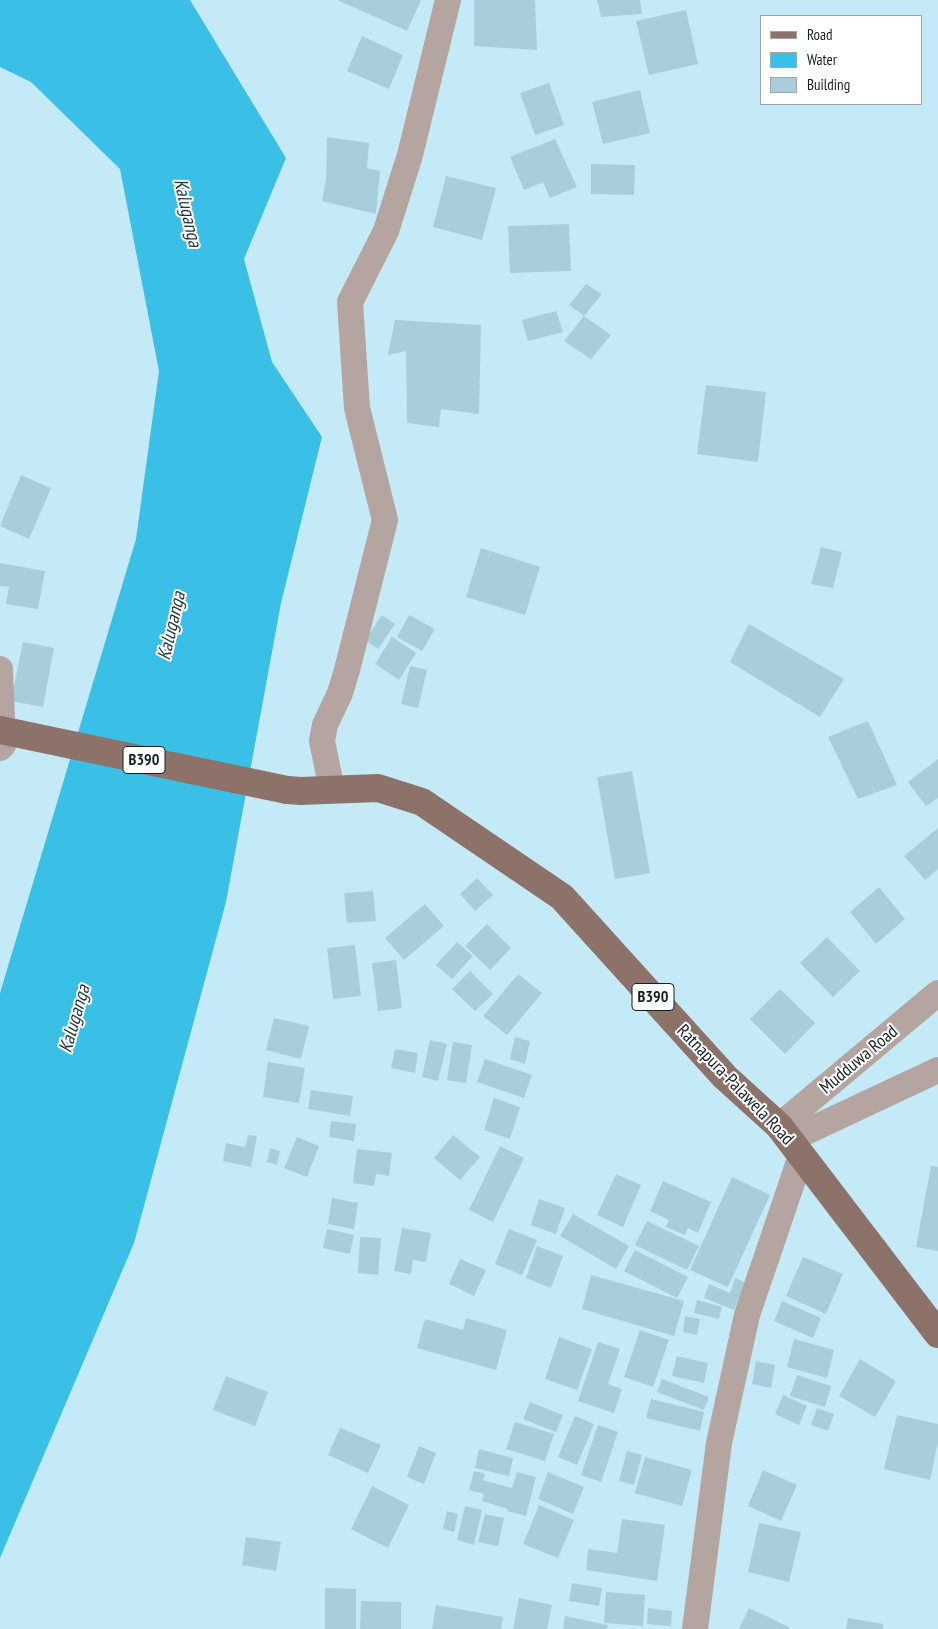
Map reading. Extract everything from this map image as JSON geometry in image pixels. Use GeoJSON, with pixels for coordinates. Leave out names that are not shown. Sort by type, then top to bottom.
{"type":"FeatureCollection","features":[{"type":"Feature","properties":{"kind":"main road","name":"Ratnapura-Palawela Road"},"geometry":{"type":"LineString","coordinates":[[0,730],[287,790],[378,788],[422,802],[562,897],[725,1077],[790,1140],[938,1334]]}},
{"type":"Feature","properties":{"kind":"street"},"geometry":{"type":"LineString","coordinates":[[332,790],[322,742],[323,733],[348,670],[385,520],[357,408],[350,302],[386,231],[410,155],[448,0]]}},
{"type":"Feature","properties":{"kind":"street"},"geometry":{"type":"LineString","coordinates":[[0,669],[3,745],[0,748]]}},
{"type":"Feature","properties":{"kind":"street","name":"Mudduwa Road"},"geometry":{"type":"LineString","coordinates":[[790,1140],[938,993]]}},
{"type":"Feature","properties":{"kind":"street"},"geometry":{"type":"LineString","coordinates":[[695,1629],[719,1443],[747,1315],[790,1140],[938,1070]]}},
{"type":"Feature","properties":{"kind":"water","name":"Kaluganga"},"geometry":{"type":"Polygon","coordinates":[[[0,0],[190,0],[286,158],[244,259],[272,362],[322,437],[281,603],[226,902],[134,1243],[0,1558],[0,993],[136,539],[159,371],[120,169],[31,82],[0,67],[0,0]]]}},
{"type":"Feature","properties":{"kind":"building"},"geometry":{"type":"Polygon","coordinates":[[[337,0],[421,0],[407,31],[337,0]]]}},
{"type":"Feature","properties":{"kind":"building"},"geometry":{"type":"Polygon","coordinates":[[[474,0],[535,0],[537,50],[474,46],[474,0]]]}},
{"type":"Feature","properties":{"kind":"building"},"geometry":{"type":"Polygon","coordinates":[[[597,0],[640,0],[642,14],[601,17],[597,0]]]}},
{"type":"Feature","properties":{"kind":"building"},"geometry":{"type":"Polygon","coordinates":[[[686,10],[698,64],[649,75],[636,21],[686,10]]]}},
{"type":"Feature","properties":{"kind":"building"},"geometry":{"type":"Polygon","coordinates":[[[362,36],[403,55],[389,89],[347,71],[362,36]]]}},
{"type":"Feature","properties":{"kind":"building"},"geometry":{"type":"Polygon","coordinates":[[[549,83],[564,125],[535,135],[520,93],[549,83]]]}},
{"type":"Feature","properties":{"kind":"building"},"geometry":{"type":"Polygon","coordinates":[[[640,90],[650,133],[603,144],[592,102],[640,90]]]}},
{"type":"Feature","properties":{"kind":"building"},"geometry":{"type":"Polygon","coordinates":[[[327,137],[369,143],[367,168],[380,171],[376,214],[322,201],[326,179],[327,137]]]}},
{"type":"Feature","properties":{"kind":"building"},"geometry":{"type":"Polygon","coordinates":[[[555,139],[577,187],[550,198],[543,182],[524,190],[510,157],[555,139]]]}},
{"type":"Feature","properties":{"kind":"building"},"geometry":{"type":"Polygon","coordinates":[[[591,164],[635,165],[634,195],[591,194],[591,164]]]}},
{"type":"Feature","properties":{"kind":"building"},"geometry":{"type":"Polygon","coordinates":[[[446,176],[496,188],[482,240],[433,227],[446,176]]]}},
{"type":"Feature","properties":{"kind":"building"},"geometry":{"type":"Polygon","coordinates":[[[569,224],[571,271],[510,273],[508,226],[569,224]]]}},
{"type":"Feature","properties":{"kind":"building"},"geometry":{"type":"Polygon","coordinates":[[[586,284],[602,294],[584,316],[569,305],[586,284]]]}},
{"type":"Feature","properties":{"kind":"building"},"geometry":{"type":"Polygon","coordinates":[[[556,311],[563,332],[528,341],[522,320],[556,311]]]}},
{"type":"Feature","properties":{"kind":"building"},"geometry":{"type":"Polygon","coordinates":[[[584,316],[611,335],[591,359],[564,341],[584,316]]]}},
{"type":"Feature","properties":{"kind":"building"},"geometry":{"type":"Polygon","coordinates":[[[395,320],[481,325],[479,414],[441,409],[439,427],[407,423],[406,351],[388,355],[395,320]]]}},
{"type":"Feature","properties":{"kind":"building"},"geometry":{"type":"Polygon","coordinates":[[[706,385],[766,392],[758,462],[697,454],[706,385]]]}},
{"type":"Feature","properties":{"kind":"building"},"geometry":{"type":"Polygon","coordinates":[[[21,475],[51,488],[29,539],[0,526],[21,475]]]}},
{"type":"Feature","properties":{"kind":"building"},"geometry":{"type":"Polygon","coordinates":[[[821,547],[842,552],[833,588],[811,584],[821,547]]]}},
{"type":"Feature","properties":{"kind":"building"},"geometry":{"type":"Polygon","coordinates":[[[481,548],[540,567],[525,615],[466,597],[481,548]]]}},
{"type":"Feature","properties":{"kind":"building"},"geometry":{"type":"Polygon","coordinates":[[[0,563],[45,571],[38,609],[6,604],[9,587],[0,586],[0,563]]]}},
{"type":"Feature","properties":{"kind":"building"},"geometry":{"type":"Polygon","coordinates":[[[382,615],[395,624],[378,649],[365,640],[382,615]]]}},
{"type":"Feature","properties":{"kind":"building"},"geometry":{"type":"Polygon","coordinates":[[[409,615],[435,629],[422,651],[397,637],[409,615]]]}},
{"type":"Feature","properties":{"kind":"building"},"geometry":{"type":"Polygon","coordinates":[[[749,624],[844,679],[820,717],[730,662],[749,624]]]}},
{"type":"Feature","properties":{"kind":"building"},"geometry":{"type":"Polygon","coordinates":[[[392,637],[416,653],[399,680],[375,664],[392,637]]]}},
{"type":"Feature","properties":{"kind":"building"},"geometry":{"type":"Polygon","coordinates":[[[23,642],[54,648],[43,707],[11,701],[23,642]]]}},
{"type":"Feature","properties":{"kind":"building"},"geometry":{"type":"Polygon","coordinates":[[[410,666],[427,670],[418,708],[401,704],[410,666]]]}},
{"type":"Feature","properties":{"kind":"building"},"geometry":{"type":"Polygon","coordinates":[[[868,721],[897,785],[858,799],[828,737],[868,721]]]}},
{"type":"Feature","properties":{"kind":"building"},"geometry":{"type":"Polygon","coordinates":[[[938,759],[938,798],[926,806],[908,782],[938,759]]]}},
{"type":"Feature","properties":{"kind":"building"},"geometry":{"type":"Polygon","coordinates":[[[632,771],[650,873],[615,879],[597,777],[632,771]]]}},
{"type":"Feature","properties":{"kind":"building"},"geometry":{"type":"Polygon","coordinates":[[[938,828],[938,869],[925,880],[904,856],[938,828]]]}},
{"type":"Feature","properties":{"kind":"building"},"geometry":{"type":"Polygon","coordinates":[[[477,878],[493,895],[475,911],[460,894],[477,878]]]}},
{"type":"Feature","properties":{"kind":"building"},"geometry":{"type":"Polygon","coordinates":[[[879,887],[905,919],[876,944],[850,912],[879,887]]]}},
{"type":"Feature","properties":{"kind":"building"},"geometry":{"type":"Polygon","coordinates":[[[373,891],[376,921],[347,923],[344,893],[373,891]]]}},
{"type":"Feature","properties":{"kind":"building"},"geometry":{"type":"Polygon","coordinates":[[[425,904],[444,926],[404,960],[385,938],[425,904]]]}},
{"type":"Feature","properties":{"kind":"building"},"geometry":{"type":"Polygon","coordinates":[[[487,924],[511,948],[490,970],[465,946],[487,924]]]}},
{"type":"Feature","properties":{"kind":"building"},"geometry":{"type":"Polygon","coordinates":[[[827,937],[860,971],[833,997],[800,963],[827,937]]]}},
{"type":"Feature","properties":{"kind":"building"},"geometry":{"type":"Polygon","coordinates":[[[457,942],[473,956],[452,979],[436,965],[457,942]]]}},
{"type":"Feature","properties":{"kind":"building"},"geometry":{"type":"Polygon","coordinates":[[[355,945],[361,996],[333,999],[327,948],[355,945]]]}},
{"type":"Feature","properties":{"kind":"building"},"geometry":{"type":"Polygon","coordinates":[[[396,960],[402,1008],[378,1011],[372,963],[396,960]]]}},
{"type":"Feature","properties":{"kind":"building"},"geometry":{"type":"Polygon","coordinates":[[[470,971],[493,994],[475,1011],[452,989],[470,971]]]}},
{"type":"Feature","properties":{"kind":"building"},"geometry":{"type":"Polygon","coordinates":[[[518,974],[542,993],[507,1035],[483,1016],[518,974]]]}},
{"type":"Feature","properties":{"kind":"building"},"geometry":{"type":"Polygon","coordinates":[[[780,989],[815,1023],[785,1054],[750,1019],[780,989]]]}},
{"type":"Feature","properties":{"kind":"building"},"geometry":{"type":"Polygon","coordinates":[[[274,1018],[309,1026],[301,1059],[266,1050],[274,1018]]]}},
{"type":"Feature","properties":{"kind":"building"},"geometry":{"type":"Polygon","coordinates":[[[515,1037],[530,1041],[525,1064],[510,1059],[515,1037]]]}},
{"type":"Feature","properties":{"kind":"building"},"geometry":{"type":"Polygon","coordinates":[[[430,1040],[447,1044],[438,1081],[422,1077],[430,1040]]]}},
{"type":"Feature","properties":{"kind":"building"},"geometry":{"type":"Polygon","coordinates":[[[453,1042],[472,1045],[466,1083],[447,1080],[453,1042]]]}},
{"type":"Feature","properties":{"kind":"building"},"geometry":{"type":"Polygon","coordinates":[[[395,1049],[418,1053],[415,1073],[391,1068],[395,1049]]]}},
{"type":"Feature","properties":{"kind":"building"},"geometry":{"type":"Polygon","coordinates":[[[485,1059],[532,1075],[524,1098],[477,1082],[485,1059]]]}},
{"type":"Feature","properties":{"kind":"building"},"geometry":{"type":"Polygon","coordinates":[[[268,1062],[305,1068],[299,1103],[263,1097],[268,1062]]]}},
{"type":"Feature","properties":{"kind":"building"},"geometry":{"type":"Polygon","coordinates":[[[311,1090],[353,1096],[350,1116],[308,1109],[311,1090]]]}},
{"type":"Feature","properties":{"kind":"building"},"geometry":{"type":"Polygon","coordinates":[[[494,1098],[520,1107],[510,1139],[484,1130],[494,1098]]]}},
{"type":"Feature","properties":{"kind":"building"},"geometry":{"type":"Polygon","coordinates":[[[331,1121],[356,1124],[354,1141],[329,1137],[331,1121]]]}},
{"type":"Feature","properties":{"kind":"building"},"geometry":{"type":"Polygon","coordinates":[[[248,1135],[257,1136],[251,1167],[223,1161],[226,1143],[245,1147],[248,1135]]]}},
{"type":"Feature","properties":{"kind":"building"},"geometry":{"type":"Polygon","coordinates":[[[453,1135],[480,1157],[460,1180],[434,1158],[453,1135]]]}},
{"type":"Feature","properties":{"kind":"building"},"geometry":{"type":"Polygon","coordinates":[[[297,1137],[319,1146],[307,1177],[284,1168],[297,1137]]]}},
{"type":"Feature","properties":{"kind":"building"},"geometry":{"type":"Polygon","coordinates":[[[500,1146],[524,1158],[493,1222],[469,1210],[500,1146]]]}},
{"type":"Feature","properties":{"kind":"building"},"geometry":{"type":"Polygon","coordinates":[[[270,1148],[280,1151],[277,1165],[267,1162],[270,1148]]]}},
{"type":"Feature","properties":{"kind":"building"},"geometry":{"type":"Polygon","coordinates":[[[357,1149],[392,1153],[389,1176],[376,1174],[374,1186],[353,1183],[357,1149]]]}},
{"type":"Feature","properties":{"kind":"building"},"geometry":{"type":"Polygon","coordinates":[[[931,1166],[938,1167],[938,1251],[916,1247],[931,1166]]]}},
{"type":"Feature","properties":{"kind":"building"},"geometry":{"type":"Polygon","coordinates":[[[616,1174],[641,1185],[623,1227],[597,1215],[616,1174]]]}},
{"type":"Feature","properties":{"kind":"building"},"geometry":{"type":"Polygon","coordinates":[[[732,1177],[770,1195],[728,1287],[690,1270],[732,1177]]]}},
{"type":"Feature","properties":{"kind":"building"},"geometry":{"type":"Polygon","coordinates":[[[663,1181],[711,1202],[698,1233],[688,1228],[685,1235],[666,1227],[669,1220],[650,1211],[663,1181]]]}},
{"type":"Feature","properties":{"kind":"building"},"geometry":{"type":"Polygon","coordinates":[[[332,1198],[358,1203],[354,1229],[328,1224],[332,1198]]]}},
{"type":"Feature","properties":{"kind":"building"},"geometry":{"type":"Polygon","coordinates":[[[539,1199],[565,1208],[556,1234],[531,1225],[539,1199]]]}},
{"type":"Feature","properties":{"kind":"building"},"geometry":{"type":"Polygon","coordinates":[[[573,1214],[629,1246],[616,1269],[560,1236],[573,1214]]]}},
{"type":"Feature","properties":{"kind":"building"},"geometry":{"type":"Polygon","coordinates":[[[647,1221],[699,1246],[687,1270],[635,1245],[647,1221]]]}},
{"type":"Feature","properties":{"kind":"building"},"geometry":{"type":"Polygon","coordinates":[[[402,1228],[431,1233],[426,1262],[413,1260],[411,1274],[394,1271],[402,1228]]]}},
{"type":"Feature","properties":{"kind":"building"},"geometry":{"type":"Polygon","coordinates":[[[327,1229],[354,1235],[350,1254],[323,1248],[327,1229]]]}},
{"type":"Feature","properties":{"kind":"building"},"geometry":{"type":"Polygon","coordinates":[[[509,1229],[537,1240],[522,1275],[495,1264],[509,1229]]]}},
{"type":"Feature","properties":{"kind":"building"},"geometry":{"type":"Polygon","coordinates":[[[360,1237],[381,1238],[378,1275],[358,1273],[360,1237]]]}},
{"type":"Feature","properties":{"kind":"building"},"geometry":{"type":"Polygon","coordinates":[[[537,1246],[563,1256],[551,1288],[526,1278],[537,1246]]]}},
{"type":"Feature","properties":{"kind":"building"},"geometry":{"type":"Polygon","coordinates":[[[635,1250],[688,1277],[677,1298],[624,1271],[635,1250]]]}},
{"type":"Feature","properties":{"kind":"building"},"geometry":{"type":"Polygon","coordinates":[[[803,1257],[843,1274],[826,1314],[786,1296],[803,1257]]]}},
{"type":"Feature","properties":{"kind":"building"},"geometry":{"type":"Polygon","coordinates":[[[460,1259],[486,1270],[474,1296],[449,1284],[460,1259]]]}},
{"type":"Feature","properties":{"kind":"building"},"geometry":{"type":"Polygon","coordinates":[[[591,1275],[684,1301],[674,1336],[582,1309],[591,1275]]]}},
{"type":"Feature","properties":{"kind":"building"},"geometry":{"type":"Polygon","coordinates":[[[735,1278],[745,1282],[734,1310],[704,1298],[709,1284],[730,1293],[735,1278]]]}},
{"type":"Feature","properties":{"kind":"building"},"geometry":{"type":"Polygon","coordinates":[[[697,1300],[722,1307],[719,1319],[694,1313],[697,1300]]]}},
{"type":"Feature","properties":{"kind":"building"},"geometry":{"type":"Polygon","coordinates":[[[782,1301],[821,1318],[813,1338],[774,1321],[782,1301]]]}},
{"type":"Feature","properties":{"kind":"building"},"geometry":{"type":"Polygon","coordinates":[[[685,1316],[700,1319],[697,1335],[683,1332],[685,1316]]]}},
{"type":"Feature","properties":{"kind":"building"},"geometry":{"type":"Polygon","coordinates":[[[466,1318],[507,1330],[496,1370],[417,1348],[425,1319],[463,1330],[466,1318]]]}},
{"type":"Feature","properties":{"kind":"building"},"geometry":{"type":"Polygon","coordinates":[[[640,1330],[669,1340],[653,1387],[624,1377],[640,1330]]]}},
{"type":"Feature","properties":{"kind":"building"},"geometry":{"type":"Polygon","coordinates":[[[559,1337],[592,1349],[577,1390],[545,1379],[559,1337]]]}},
{"type":"Feature","properties":{"kind":"building"},"geometry":{"type":"Polygon","coordinates":[[[794,1339],[834,1350],[827,1378],[787,1367],[794,1339]]]}},
{"type":"Feature","properties":{"kind":"building"},"geometry":{"type":"Polygon","coordinates":[[[598,1342],[620,1349],[608,1384],[622,1389],[614,1413],[578,1401],[598,1342]]]}},
{"type":"Feature","properties":{"kind":"building"},"geometry":{"type":"Polygon","coordinates":[[[677,1356],[708,1363],[704,1383],[672,1376],[677,1356]]]}},
{"type":"Feature","properties":{"kind":"building"},"geometry":{"type":"Polygon","coordinates":[[[860,1359],[896,1381],[875,1417],[839,1396],[860,1359]]]}},
{"type":"Feature","properties":{"kind":"building"},"geometry":{"type":"Polygon","coordinates":[[[756,1361],[775,1365],[771,1388],[752,1384],[756,1361]]]}},
{"type":"Feature","properties":{"kind":"building"},"geometry":{"type":"Polygon","coordinates":[[[797,1375],[831,1386],[825,1407],[790,1396],[797,1375]]]}},
{"type":"Feature","properties":{"kind":"building"},"geometry":{"type":"Polygon","coordinates":[[[226,1376],[268,1392],[255,1426],[213,1410],[226,1376]]]}},
{"type":"Feature","properties":{"kind":"building"},"geometry":{"type":"Polygon","coordinates":[[[662,1379],[709,1397],[704,1410],[657,1392],[662,1379]]]}},
{"type":"Feature","properties":{"kind":"building"},"geometry":{"type":"Polygon","coordinates":[[[783,1395],[807,1406],[799,1425],[775,1414],[783,1395]]]}},
{"type":"Feature","properties":{"kind":"building"},"geometry":{"type":"Polygon","coordinates":[[[651,1399],[704,1412],[700,1431],[646,1418],[651,1399]]]}},
{"type":"Feature","properties":{"kind":"building"},"geometry":{"type":"Polygon","coordinates":[[[530,1402],[563,1415],[556,1432],[523,1419],[530,1402]]]}},
{"type":"Feature","properties":{"kind":"building"},"geometry":{"type":"Polygon","coordinates":[[[817,1408],[834,1414],[828,1431],[811,1425],[817,1408]]]}},
{"type":"Feature","properties":{"kind":"building"},"geometry":{"type":"Polygon","coordinates":[[[897,1415],[938,1424],[938,1442],[930,1480],[884,1469],[897,1415]]]}},
{"type":"Feature","properties":{"kind":"building"},"geometry":{"type":"Polygon","coordinates":[[[575,1416],[594,1424],[577,1465],[558,1457],[575,1416]]]}},
{"type":"Feature","properties":{"kind":"building"},"geometry":{"type":"Polygon","coordinates":[[[515,1422],[554,1434],[545,1461],[506,1449],[515,1422]]]}},
{"type":"Feature","properties":{"kind":"building"},"geometry":{"type":"Polygon","coordinates":[[[598,1425],[618,1432],[601,1482],[581,1475],[598,1425]]]}},
{"type":"Feature","properties":{"kind":"building"},"geometry":{"type":"Polygon","coordinates":[[[340,1428],[381,1445],[368,1473],[328,1455],[340,1428]]]}},
{"type":"Feature","properties":{"kind":"building"},"geometry":{"type":"Polygon","coordinates":[[[419,1446],[436,1453],[424,1484],[407,1477],[419,1446]]]}},
{"type":"Feature","properties":{"kind":"building"},"geometry":{"type":"Polygon","coordinates":[[[479,1449],[513,1458],[509,1476],[475,1468],[479,1449]]]}},
{"type":"Feature","properties":{"kind":"building"},"geometry":{"type":"Polygon","coordinates":[[[627,1451],[642,1455],[634,1485],[619,1481],[627,1451]]]}},
{"type":"Feature","properties":{"kind":"building"},"geometry":{"type":"Polygon","coordinates":[[[645,1457],[692,1470],[682,1506],[635,1493],[645,1457]]]}},
{"type":"Feature","properties":{"kind":"building"},"geometry":{"type":"Polygon","coordinates":[[[763,1470],[797,1485],[781,1521],[748,1506],[763,1470]]]}},
{"type":"Feature","properties":{"kind":"building"},"geometry":{"type":"Polygon","coordinates":[[[474,1471],[485,1474],[483,1480],[512,1488],[517,1472],[536,1477],[526,1516],[482,1501],[484,1494],[469,1490],[474,1471]]]}},
{"type":"Feature","properties":{"kind":"building"},"geometry":{"type":"Polygon","coordinates":[[[548,1472],[584,1487],[573,1514],[538,1499],[548,1472]]]}},
{"type":"Feature","properties":{"kind":"building"},"geometry":{"type":"Polygon","coordinates":[[[372,1486],[409,1505],[388,1548],[351,1529],[372,1486]]]}},
{"type":"Feature","properties":{"kind":"building"},"geometry":{"type":"Polygon","coordinates":[[[539,1505],[574,1520],[558,1558],[523,1544],[539,1505]]]}},
{"type":"Feature","properties":{"kind":"building"},"geometry":{"type":"Polygon","coordinates":[[[465,1506],[482,1510],[474,1545],[457,1540],[465,1506]]]}},
{"type":"Feature","properties":{"kind":"building"},"geometry":{"type":"Polygon","coordinates":[[[447,1511],[458,1514],[454,1532],[443,1529],[447,1511]]]}},
{"type":"Feature","properties":{"kind":"building"},"geometry":{"type":"Polygon","coordinates":[[[485,1514],[504,1518],[498,1546],[478,1542],[485,1514]]]}},
{"type":"Feature","properties":{"kind":"building"},"geometry":{"type":"Polygon","coordinates":[[[622,1519],[665,1525],[657,1581],[586,1570],[588,1549],[617,1553],[622,1519]]]}},
{"type":"Feature","properties":{"kind":"building"},"geometry":{"type":"Polygon","coordinates":[[[759,1523],[801,1532],[789,1582],[748,1572],[759,1523]]]}},
{"type":"Feature","properties":{"kind":"building"},"geometry":{"type":"Polygon","coordinates":[[[246,1537],[281,1542],[276,1571],[242,1565],[246,1537]]]}},
{"type":"Feature","properties":{"kind":"building"},"geometry":{"type":"Polygon","coordinates":[[[572,1583],[602,1588],[599,1606],[569,1601],[572,1583]]]}},
{"type":"Feature","properties":{"kind":"building"},"geometry":{"type":"Polygon","coordinates":[[[325,1588],[356,1589],[356,1629],[325,1629],[325,1588]]]}},
{"type":"Feature","properties":{"kind":"building"},"geometry":{"type":"Polygon","coordinates":[[[606,1592],[645,1595],[643,1626],[604,1623],[606,1592]]]}},
{"type":"Feature","properties":{"kind":"building"},"geometry":{"type":"Polygon","coordinates":[[[519,1598],[552,1605],[547,1629],[513,1629],[519,1598]]]}},
{"type":"Feature","properties":{"kind":"building"},"geometry":{"type":"Polygon","coordinates":[[[361,1601],[401,1602],[401,1629],[360,1629],[361,1601]]]}},
{"type":"Feature","properties":{"kind":"building"},"geometry":{"type":"Polygon","coordinates":[[[436,1605],[503,1617],[501,1629],[432,1629],[436,1605]]]}},
{"type":"Feature","properties":{"kind":"building"},"geometry":{"type":"Polygon","coordinates":[[[648,1608],[672,1611],[671,1626],[647,1624],[648,1608]]]}},
{"type":"Feature","properties":{"kind":"building"},"geometry":{"type":"Polygon","coordinates":[[[749,1608],[789,1627],[788,1629],[739,1629],[749,1608]]]}},
{"type":"Feature","properties":{"kind":"building"},"geometry":{"type":"Polygon","coordinates":[[[565,1616],[608,1625],[607,1629],[563,1629],[565,1616]]]}},
{"type":"Feature","properties":{"kind":"building"},"geometry":{"type":"Polygon","coordinates":[[[848,1618],[883,1624],[883,1629],[846,1629],[848,1618]]]}}]}
